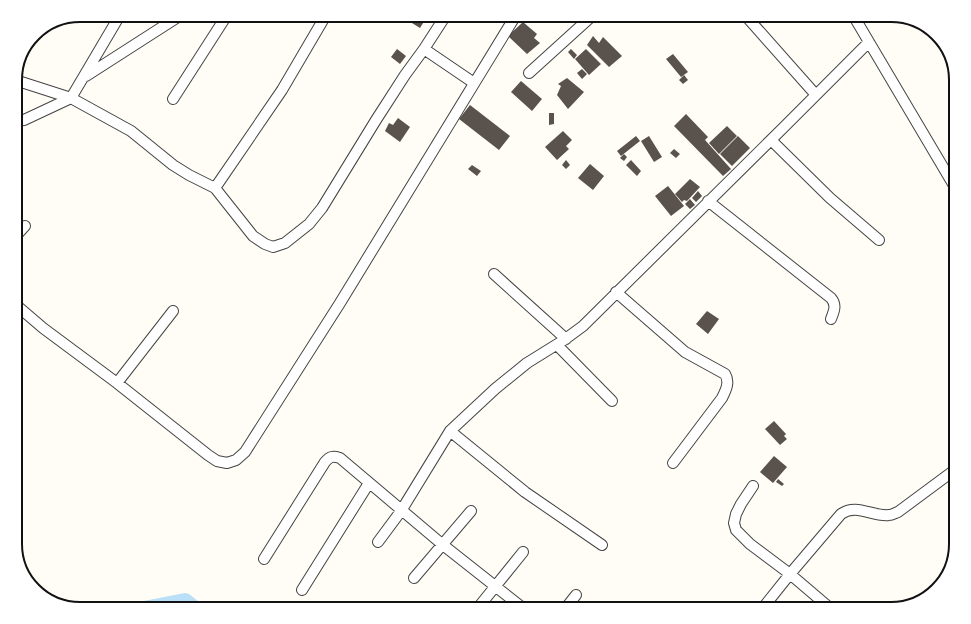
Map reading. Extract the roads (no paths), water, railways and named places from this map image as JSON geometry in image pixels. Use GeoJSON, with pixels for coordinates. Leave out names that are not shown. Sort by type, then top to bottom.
{"type":"FeatureCollection","features":[{"type":"Feature","properties":{"kind":"street"},"geometry":{"type":"LineString","coordinates":[[22,120],[71,98],[116,22]]}},
{"type":"Feature","properties":{"kind":"street"},"geometry":{"type":"LineString","coordinates":[[82,78],[169,22]]}},
{"type":"Feature","properties":{"kind":"street"},"geometry":{"type":"LineString","coordinates":[[173,99],[222,22]]}},
{"type":"Feature","properties":{"kind":"street"},"geometry":{"type":"LineString","coordinates":[[215,188],[282,90],[322,22]]}},
{"type":"Feature","properties":{"kind":"street"},"geometry":{"type":"LineString","coordinates":[[22,82],[71,98],[132,131],[173,165],[215,188],[253,236],[265,244],[273,247],[284,243],[309,224],[322,208],[392,94],[441,22]]}},
{"type":"Feature","properties":{"kind":"street"},"geometry":{"type":"LineString","coordinates":[[22,310],[43,328],[117,383],[208,455],[227,463],[236,460],[245,452],[340,303],[512,22]]}},
{"type":"Feature","properties":{"kind":"street"},"geometry":{"type":"LineString","coordinates":[[529,73],[585,22]]}},
{"type":"Feature","properties":{"kind":"street"},"geometry":{"type":"LineString","coordinates":[[751,22],[816,95]]}},
{"type":"Feature","properties":{"kind":"street"},"geometry":{"type":"LineString","coordinates":[[857,22],[949,177]]}},
{"type":"Feature","properties":{"kind":"street"},"geometry":{"type":"LineString","coordinates":[[378,542],[401,511],[450,431],[495,389],[527,363],[557,345],[583,326],[869,42]]}},
{"type":"Feature","properties":{"kind":"street"},"geometry":{"type":"LineString","coordinates":[[424,49],[474,83]]}},
{"type":"Feature","properties":{"kind":"street"},"geometry":{"type":"LineString","coordinates":[[771,140],[830,198],[879,240]]}},
{"type":"Feature","properties":{"kind":"street"},"geometry":{"type":"LineString","coordinates":[[708,201],[831,298],[834,302],[835,308],[831,319]]}},
{"type":"Feature","properties":{"kind":"street"},"geometry":{"type":"LineString","coordinates":[[22,229],[25,226]]}},
{"type":"Feature","properties":{"kind":"street"},"geometry":{"type":"LineString","coordinates":[[494,274],[566,339]]}},
{"type":"Feature","properties":{"kind":"street"},"geometry":{"type":"LineString","coordinates":[[616,292],[685,352],[725,374],[727,377],[727,389],[722,398],[673,463]]}},
{"type":"Feature","properties":{"kind":"street"},"geometry":{"type":"LineString","coordinates":[[117,383],[173,311]]}},
{"type":"Feature","properties":{"kind":"street"},"geometry":{"type":"LineString","coordinates":[[557,345],[612,401]]}},
{"type":"Feature","properties":{"kind":"street"},"geometry":{"type":"LineString","coordinates":[[450,431],[525,492],[602,545]]}},
{"type":"Feature","properties":{"kind":"street"},"geometry":{"type":"LineString","coordinates":[[264,559],[325,462],[329,457],[334,456],[340,458],[401,511],[515,602]]}},
{"type":"Feature","properties":{"kind":"street"},"geometry":{"type":"LineString","coordinates":[[768,602],[833,523],[847,510],[883,515],[894,514],[913,502],[949,474]]}},
{"type":"Feature","properties":{"kind":"street"},"geometry":{"type":"LineString","coordinates":[[302,590],[370,483]]}},
{"type":"Feature","properties":{"kind":"street"},"geometry":{"type":"LineString","coordinates":[[753,486],[736,514],[734,526],[736,530],[750,544],[790,574],[823,602]]}},
{"type":"Feature","properties":{"kind":"street"},"geometry":{"type":"LineString","coordinates":[[414,578],[471,511]]}},
{"type":"Feature","properties":{"kind":"street"},"geometry":{"type":"LineString","coordinates":[[483,602],[523,552]]}},
{"type":"Feature","properties":{"kind":"street"},"geometry":{"type":"LineString","coordinates":[[570,602],[576,595]]}},
{"type":"Feature","properties":{"kind":"waterway"},"geometry":{"type":"LineString","coordinates":[[180,602],[186,602]]}}]}
